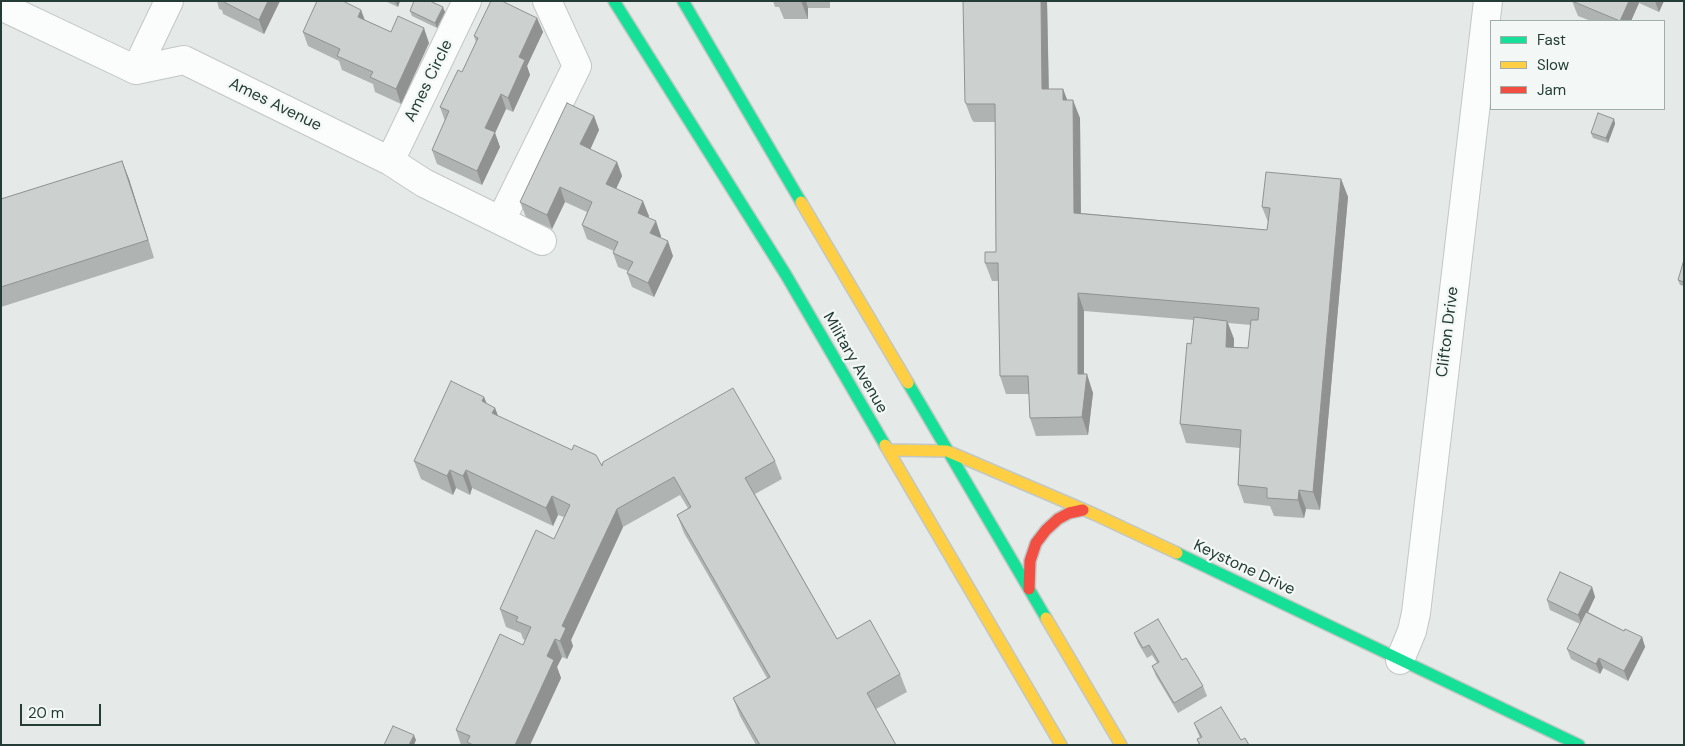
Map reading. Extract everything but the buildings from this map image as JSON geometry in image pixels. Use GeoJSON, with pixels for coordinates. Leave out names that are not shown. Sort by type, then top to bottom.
{"type":"FeatureCollection","features":[{"type":"Feature","properties":{"kind":"main road","name":"Military Avenue"},"geometry":{"type":"LineString","coordinates":[[614,1],[786,275],[1061,745]]}},
{"type":"Feature","properties":{"kind":"main road"},"geometry":{"type":"LineString","coordinates":[[683,1],[1121,745]]}},
{"type":"Feature","properties":{"kind":"main road","name":"Keystone Drive"},"geometry":{"type":"LineString","coordinates":[[888,450],[947,450],[1084,510],[1579,745]]}},
{"type":"Feature","properties":{"kind":"main road"},"geometry":{"type":"LineString","coordinates":[[1029,589],[1030,562],[1036,543],[1058,519],[1069,513],[1084,510]]}},
{"type":"Feature","properties":{"kind":"street"},"geometry":{"type":"LineString","coordinates":[[1,6],[34,11],[136,70],[169,1]]}},
{"type":"Feature","properties":{"kind":"street","name":"Ames Circle"},"geometry":{"type":"LineString","coordinates":[[390,161],[467,1]]}},
{"type":"Feature","properties":{"kind":"street"},"geometry":{"type":"LineString","coordinates":[[501,220],[577,66],[547,1]]}},
{"type":"Feature","properties":{"kind":"street","name":"Clifton Drive"},"geometry":{"type":"LineString","coordinates":[[1400,660],[1412,631],[1416,613],[1488,1]]}},
{"type":"Feature","properties":{"kind":"street","name":"Ames Avenue"},"geometry":{"type":"LineString","coordinates":[[136,70],[184,60],[390,161],[424,183],[542,241]]}},
{"type":"Feature","properties":{"kind":"traffic: fast"},"geometry":{"type":"LineString","coordinates":[[614,1],[786,275],[885,445]]}},
{"type":"Feature","properties":{"kind":"traffic: fast"},"geometry":{"type":"LineString","coordinates":[[683,1],[801,202]]}},
{"type":"Feature","properties":{"kind":"traffic: fast"},"geometry":{"type":"LineString","coordinates":[[908,383],[1046,618]]}},
{"type":"Feature","properties":{"kind":"traffic: fast"},"geometry":{"type":"LineString","coordinates":[[1177,553],[1579,745]]}},
{"type":"Feature","properties":{"kind":"traffic: slow"},"geometry":{"type":"LineString","coordinates":[[801,202],[908,383]]}},
{"type":"Feature","properties":{"kind":"traffic: slow"},"geometry":{"type":"LineString","coordinates":[[885,445],[1061,745]]}},
{"type":"Feature","properties":{"kind":"traffic: slow"},"geometry":{"type":"LineString","coordinates":[[888,450],[947,451],[1094,514],[1177,553]]}},
{"type":"Feature","properties":{"kind":"traffic: slow"},"geometry":{"type":"LineString","coordinates":[[1046,618],[1121,745]]}},
{"type":"Feature","properties":{"kind":"traffic: jam"},"geometry":{"type":"LineString","coordinates":[[1029,589],[1030,561],[1036,543],[1058,519],[1069,513],[1083,510]]}}]}
